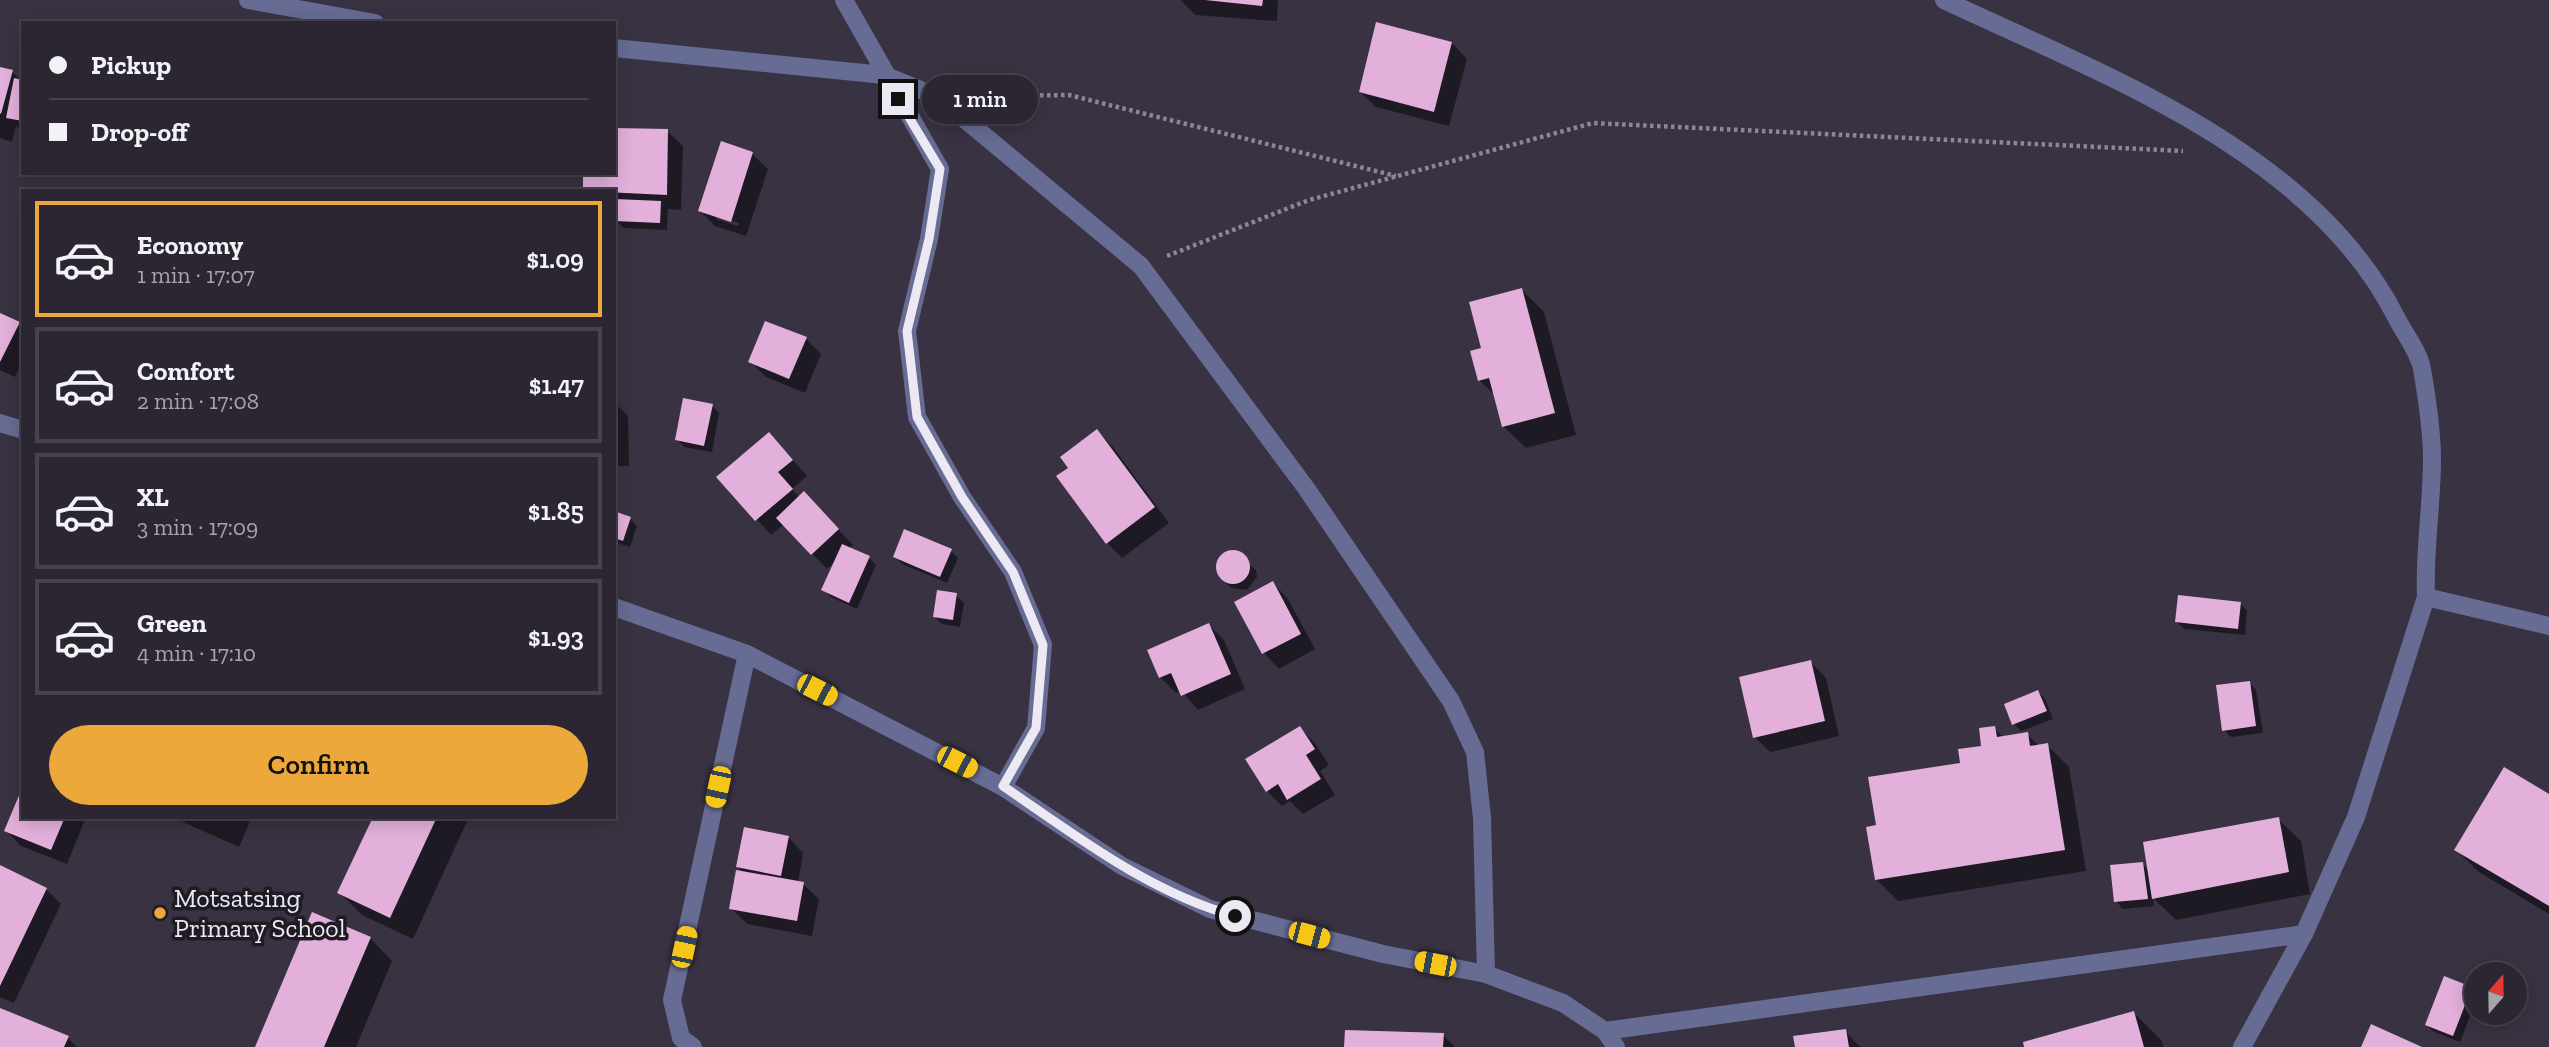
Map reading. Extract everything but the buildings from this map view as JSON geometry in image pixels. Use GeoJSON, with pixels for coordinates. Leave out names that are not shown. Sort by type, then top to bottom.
{"type":"FeatureCollection","features":[{"type":"Feature","properties":{"kind":"street"},"geometry":{"type":"LineString","coordinates":[[248,0],[364,21]]}},
{"type":"Feature","properties":{"kind":"street"},"geometry":{"type":"LineString","coordinates":[[844,0],[884,75],[940,169],[929,239],[907,331],[917,417],[962,497],[1013,572],[1043,645],[1036,728],[1003,786]]}},
{"type":"Feature","properties":{"kind":"street"},"geometry":{"type":"LineString","coordinates":[[1944,0],[2156,100],[2240,149],[2313,208],[2381,288],[2421,366],[2432,458],[2426,597],[2357,817],[2304,934],[2242,1047]]}},
{"type":"Feature","properties":{"kind":"street"},"geometry":{"type":"LineString","coordinates":[[616,48],[884,75],[938,97],[1140,266],[1306,488],[1451,701],[1475,752],[1482,818],[1486,974]]}},
{"type":"Feature","properties":{"kind":"street"},"geometry":{"type":"LineString","coordinates":[[0,423],[21,429]]}},
{"type":"Feature","properties":{"kind":"street"},"geometry":{"type":"LineString","coordinates":[[2426,597],[2549,626]]}},
{"type":"Feature","properties":{"kind":"street"},"geometry":{"type":"LineString","coordinates":[[616,608],[747,653],[1003,786],[1122,866],[1210,909],[1384,954],[1486,974],[1563,1003],[1605,1031],[1616,1047]]}},
{"type":"Feature","properties":{"kind":"street"},"geometry":{"type":"LineString","coordinates":[[693,1047],[681,1038],[672,1000],[747,653]]}},
{"type":"Feature","properties":{"kind":"street"},"geometry":{"type":"LineString","coordinates":[[1605,1031],[2304,934]]}},
{"type":"Feature","properties":{"kind":"path"},"geometry":{"type":"LineString","coordinates":[[938,97],[1069,95],[1397,176]]}},
{"type":"Feature","properties":{"kind":"path"},"geometry":{"type":"LineString","coordinates":[[1140,266],[1309,200],[1593,123],[2155,152],[2191,151]]}},
{"type":"Feature","properties":{"kind":"place","name":"Motsatsing Primary School"},"geometry":{"type":"Point","coordinates":[160,913]}},
{"type":"Feature","properties":{"kind":"route"},"geometry":{"type":"LineString","coordinates":[[898,99],[940,169],[929,239],[907,331],[917,417],[962,497],[1013,572],[1043,645],[1036,728],[1003,786],[1122,866],[1210,909],[1235,916]]}}]}
